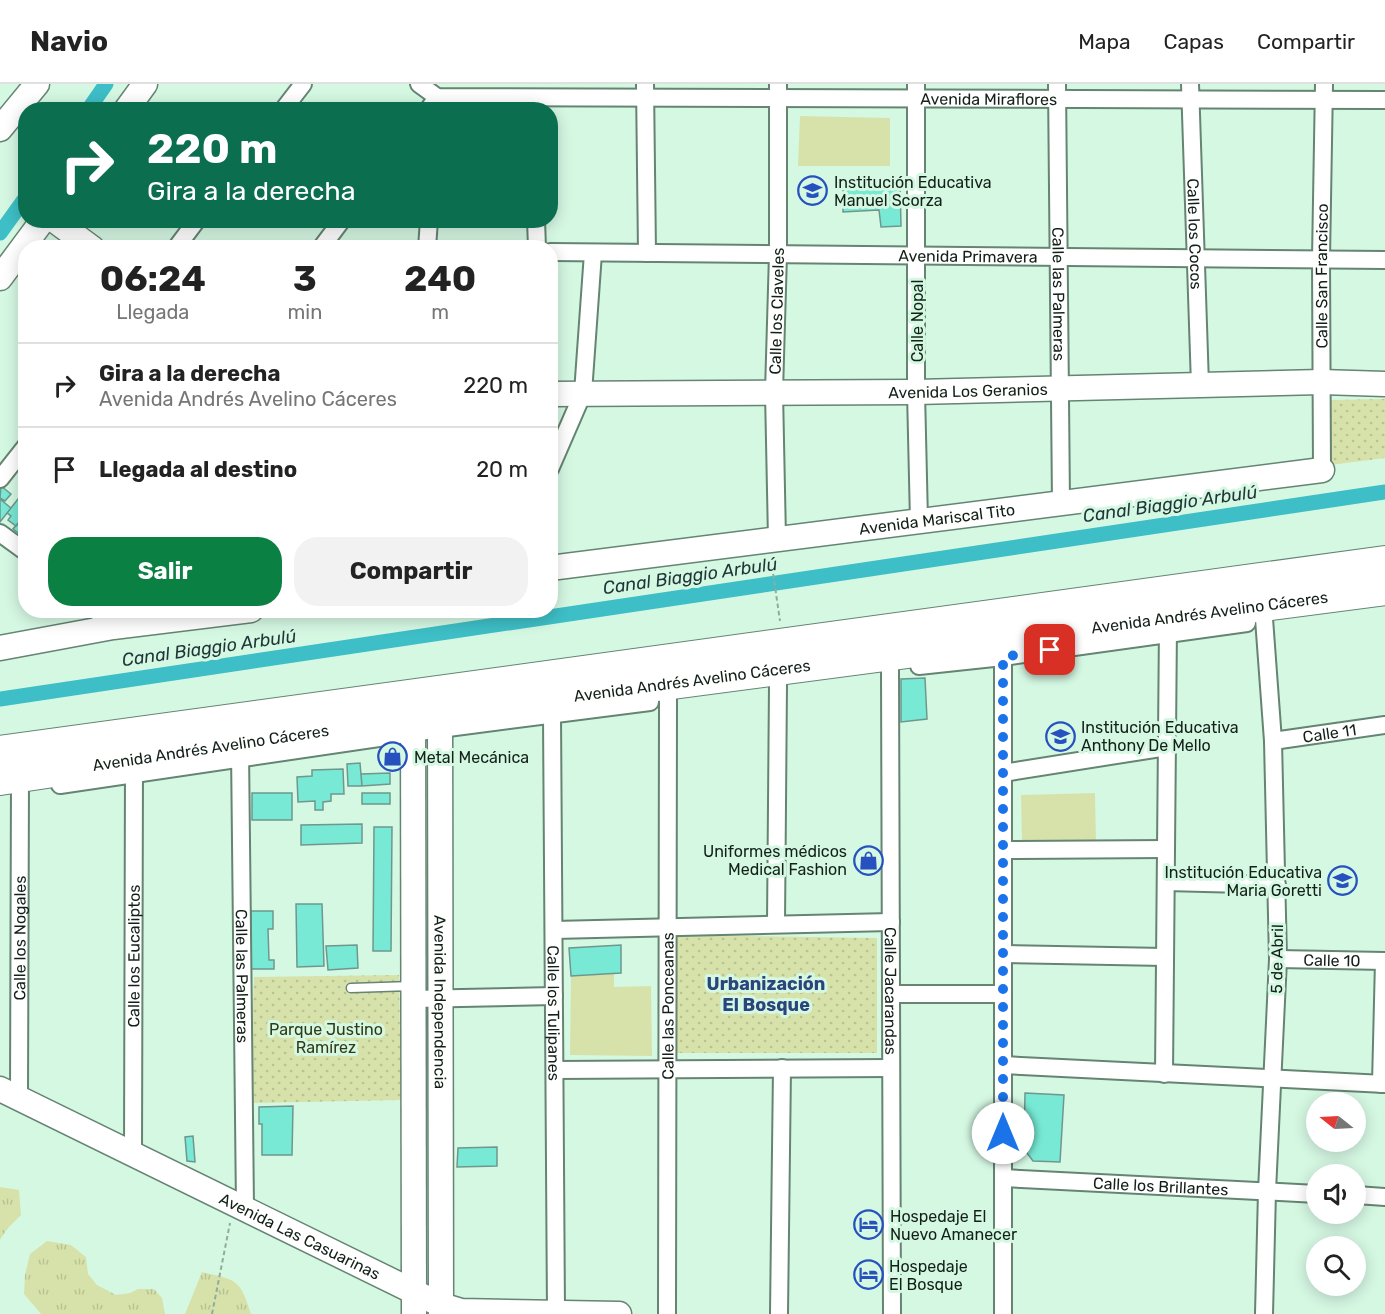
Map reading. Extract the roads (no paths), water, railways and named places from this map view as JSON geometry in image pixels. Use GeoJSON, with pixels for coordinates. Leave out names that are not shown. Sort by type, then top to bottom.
{"type":"FeatureCollection","features":[{"type":"Feature","properties":{"kind":"highway","name":"Avenida Andrés Avelino Cáceres"},"geometry":{"type":"LineString","coordinates":[[0,752],[427,714],[1002,637],[1385,562]]}},
{"type":"Feature","properties":{"kind":"highway","name":"Avenida Andrés Avelino Cáceres"},"geometry":{"type":"LineString","coordinates":[[1002,637],[1168,626],[1264,613],[1385,589]]}},
{"type":"Feature","properties":{"kind":"highway","name":"Avenida Andrés Avelino Cáceres"},"geometry":{"type":"LineString","coordinates":[[10,785],[240,752],[427,714]]}},
{"type":"Feature","properties":{"kind":"street"},"geometry":{"type":"LineString","coordinates":[[22,102],[37,84]]}},
{"type":"Feature","properties":{"kind":"street"},"geometry":{"type":"LineString","coordinates":[[132,102],[144,84]]}},
{"type":"Feature","properties":{"kind":"street"},"geometry":{"type":"LineString","coordinates":[[289,102],[303,84]]}},
{"type":"Feature","properties":{"kind":"street","name":"Avenida Miraflores"},"geometry":{"type":"LineString","coordinates":[[418,84],[432,102]]}},
{"type":"Feature","properties":{"kind":"street"},"geometry":{"type":"LineString","coordinates":[[581,84],[597,98]]}},
{"type":"Feature","properties":{"kind":"street"},"geometry":{"type":"LineString","coordinates":[[645,91],[647,253]]}},
{"type":"Feature","properties":{"kind":"street","name":"Avenida Miraflores"},"geometry":{"type":"LineString","coordinates":[[556,102],[645,91],[1324,92],[1385,100]]}},
{"type":"Feature","properties":{"kind":"street","name":"Calle los Claveles"},"geometry":{"type":"LineString","coordinates":[[774,551],[778,91]]}},
{"type":"Feature","properties":{"kind":"street","name":"Calle Nopal"},"geometry":{"type":"LineString","coordinates":[[916,91],[916,392],[919,521]]}},
{"type":"Feature","properties":{"kind":"street","name":"Calle las Palmeras"},"geometry":{"type":"LineString","coordinates":[[1057,91],[1061,503]]}},
{"type":"Feature","properties":{"kind":"street","name":"Calle los Cocos"},"geometry":{"type":"LineString","coordinates":[[1190,92],[1200,385]]}},
{"type":"Feature","properties":{"kind":"street","name":"Calle San Francisco"},"geometry":{"type":"LineString","coordinates":[[1322,470],[1321,259],[1324,92]]}},
{"type":"Feature","properties":{"kind":"street"},"geometry":{"type":"LineString","coordinates":[[0,129],[18,107]]}},
{"type":"Feature","properties":{"kind":"street"},"geometry":{"type":"LineString","coordinates":[[65,228],[81,240]]}},
{"type":"Feature","properties":{"kind":"street","name":"Avenida Primavera"},"geometry":{"type":"LineString","coordinates":[[558,252],[1385,260]]}},
{"type":"Feature","properties":{"kind":"street"},"geometry":{"type":"LineString","coordinates":[[558,451],[583,393],[593,253]]}},
{"type":"Feature","properties":{"kind":"street"},"geometry":{"type":"LineString","coordinates":[[0,278],[18,254]]}},
{"type":"Feature","properties":{"kind":"street","name":"Avenida Los Geranios"},"geometry":{"type":"LineString","coordinates":[[558,394],[916,392],[1321,382],[1385,384]]}},
{"type":"Feature","properties":{"kind":"street"},"geometry":{"type":"LineString","coordinates":[[0,480],[18,456]]}},
{"type":"Feature","properties":{"kind":"street","name":"Avenida Mariscal Tito"},"geometry":{"type":"LineString","coordinates":[[558,567],[774,551],[919,521],[1322,470]]}},
{"type":"Feature","properties":{"kind":"street"},"geometry":{"type":"LineString","coordinates":[[0,533],[18,546]]}},
{"type":"Feature","properties":{"kind":"street","name":"Avenida Andrés Avelino Cáceres"},"geometry":{"type":"LineString","coordinates":[[1264,613],[1385,604]]}},
{"type":"Feature","properties":{"kind":"street","name":"5 de Abril"},"geometry":{"type":"LineString","coordinates":[[1264,613],[1274,741],[1278,959],[1267,1191],[1264,1314]]}},
{"type":"Feature","properties":{"kind":"street"},"geometry":{"type":"LineString","coordinates":[[103,618],[113,627]]}},
{"type":"Feature","properties":{"kind":"street"},"geometry":{"type":"LineString","coordinates":[[0,648],[113,627],[144,618]]}},
{"type":"Feature","properties":{"kind":"street"},"geometry":{"type":"LineString","coordinates":[[1164,1074],[1168,626]]}},
{"type":"Feature","properties":{"kind":"street"},"geometry":{"type":"LineString","coordinates":[[1002,637],[1003,1314]]}},
{"type":"Feature","properties":{"kind":"street","name":"Avenida Andrés Avelino Cáceres"},"geometry":{"type":"LineString","coordinates":[[427,714],[552,715],[890,669],[1002,637]]}},
{"type":"Feature","properties":{"kind":"street","name":"Calle Jacarandas"},"geometry":{"type":"LineString","coordinates":[[890,669],[892,1314]]}},
{"type":"Feature","properties":{"kind":"street"},"geometry":{"type":"LineString","coordinates":[[776,924],[778,684]]}},
{"type":"Feature","properties":{"kind":"street","name":"Calle las Ponceanas"},"geometry":{"type":"LineString","coordinates":[[668,699],[668,1314]]}},
{"type":"Feature","properties":{"kind":"street","name":"Avenida Independencia"},"geometry":{"type":"LineString","coordinates":[[414,1303],[412,993],[427,714]]}},
{"type":"Feature","properties":{"kind":"street","name":"Avenida Independencia"},"geometry":{"type":"LineString","coordinates":[[427,714],[441,998],[441,1310]]}},
{"type":"Feature","properties":{"kind":"street","name":"Calle los Tulipanes"},"geometry":{"type":"LineString","coordinates":[[552,715],[556,1313]]}},
{"type":"Feature","properties":{"kind":"street","name":"Calle 11"},"geometry":{"type":"LineString","coordinates":[[1274,741],[1385,725]]}},
{"type":"Feature","properties":{"kind":"street"},"geometry":{"type":"LineString","coordinates":[[1002,773],[1167,747]]}},
{"type":"Feature","properties":{"kind":"street","name":"Calle las Palmeras"},"geometry":{"type":"LineString","coordinates":[[240,752],[240,1206]]}},
{"type":"Feature","properties":{"kind":"street","name":"Calle los Eucaliptos"},"geometry":{"type":"LineString","coordinates":[[134,768],[134,1154]]}},
{"type":"Feature","properties":{"kind":"street","name":"Calle los Nogales"},"geometry":{"type":"LineString","coordinates":[[10,785],[10,1094]]}},
{"type":"Feature","properties":{"kind":"street"},"geometry":{"type":"LineString","coordinates":[[1003,850],[1166,849]]}},
{"type":"Feature","properties":{"kind":"street"},"geometry":{"type":"LineString","coordinates":[[1166,882],[1276,885]]}},
{"type":"Feature","properties":{"kind":"street"},"geometry":{"type":"LineString","coordinates":[[554,930],[891,922]]}},
{"type":"Feature","properties":{"kind":"street"},"geometry":{"type":"LineString","coordinates":[[1003,954],[1165,957]]}},
{"type":"Feature","properties":{"kind":"street","name":"Calle 10"},"geometry":{"type":"LineString","coordinates":[[1278,959],[1385,961]]}},
{"type":"Feature","properties":{"kind":"street"},"geometry":{"type":"LineString","coordinates":[[1003,1065],[1383,1084],[1385,961]]}},
{"type":"Feature","properties":{"kind":"street"},"geometry":{"type":"LineString","coordinates":[[412,993],[441,998],[554,996]]}},
{"type":"Feature","properties":{"kind":"street"},"geometry":{"type":"LineString","coordinates":[[891,994],[1003,994]]}},
{"type":"Feature","properties":{"kind":"street"},"geometry":{"type":"LineString","coordinates":[[779,1314],[783,1068]]}},
{"type":"Feature","properties":{"kind":"street"},"geometry":{"type":"LineString","coordinates":[[555,1070],[891,1068]]}},
{"type":"Feature","properties":{"kind":"street","name":"Avenida Las Casuarinas"},"geometry":{"type":"LineString","coordinates":[[10,1094],[240,1206],[414,1303],[441,1310],[619,1314]]}},
{"type":"Feature","properties":{"kind":"street","name":"Calle los Brillantes"},"geometry":{"type":"LineString","coordinates":[[1003,1178],[1306,1193]]}},
{"type":"Feature","properties":{"kind":"street"},"geometry":{"type":"LineString","coordinates":[[1366,1196],[1385,1197]]}},
{"type":"Feature","properties":{"kind":"lane"},"geometry":{"type":"LineString","coordinates":[[351,988],[412,993]]}},
{"type":"Feature","properties":{"kind":"waterway"},"geometry":{"type":"LineString","coordinates":[[94,102],[106,84]]}},
{"type":"Feature","properties":{"kind":"waterway"},"geometry":{"type":"LineString","coordinates":[[0,233],[18,208]]}},
{"type":"Feature","properties":{"kind":"waterway","name":"Canal Biaggio Arbulú"},"geometry":{"type":"LineString","coordinates":[[558,616],[1385,492]]}},
{"type":"Feature","properties":{"kind":"waterway","name":"Canal Biaggio Arbulú"},"geometry":{"type":"LineString","coordinates":[[0,699],[542,618]]}},
{"type":"Feature","properties":{"kind":"place","name":"Institución Educativa Manuel Scorza"},"geometry":{"type":"Point","coordinates":[813,191]}},
{"type":"Feature","properties":{"kind":"place","name":"Institución Educativa Anthony De Mello"},"geometry":{"type":"Point","coordinates":[1060,736]}},
{"type":"Feature","properties":{"kind":"place","name":"Metal Mecánica"},"geometry":{"type":"Point","coordinates":[393,757]}},
{"type":"Feature","properties":{"kind":"place","name":"Uniformes médicos Medical Fashion"},"geometry":{"type":"Point","coordinates":[868,860]}},
{"type":"Feature","properties":{"kind":"place","name":"Institución Educativa Maria Goretti"},"geometry":{"type":"Point","coordinates":[1343,881]}},
{"type":"Feature","properties":{"kind":"place","name":"Hospedaje El Nuevo Amanecer"},"geometry":{"type":"Point","coordinates":[869,1225]}},
{"type":"Feature","properties":{"kind":"place","name":"Hospedaje El Bosque"},"geometry":{"type":"Point","coordinates":[868,1275]}},
{"type":"Feature","properties":{"kind":"district","name":"Urbanización El Bosque"},"geometry":{"type":"Point","coordinates":[766,994]}},
{"type":"Feature","properties":{"kind":"park label","name":"Parque Justino Ramírez"},"geometry":{"type":"Point","coordinates":[326,1038]}}]}
